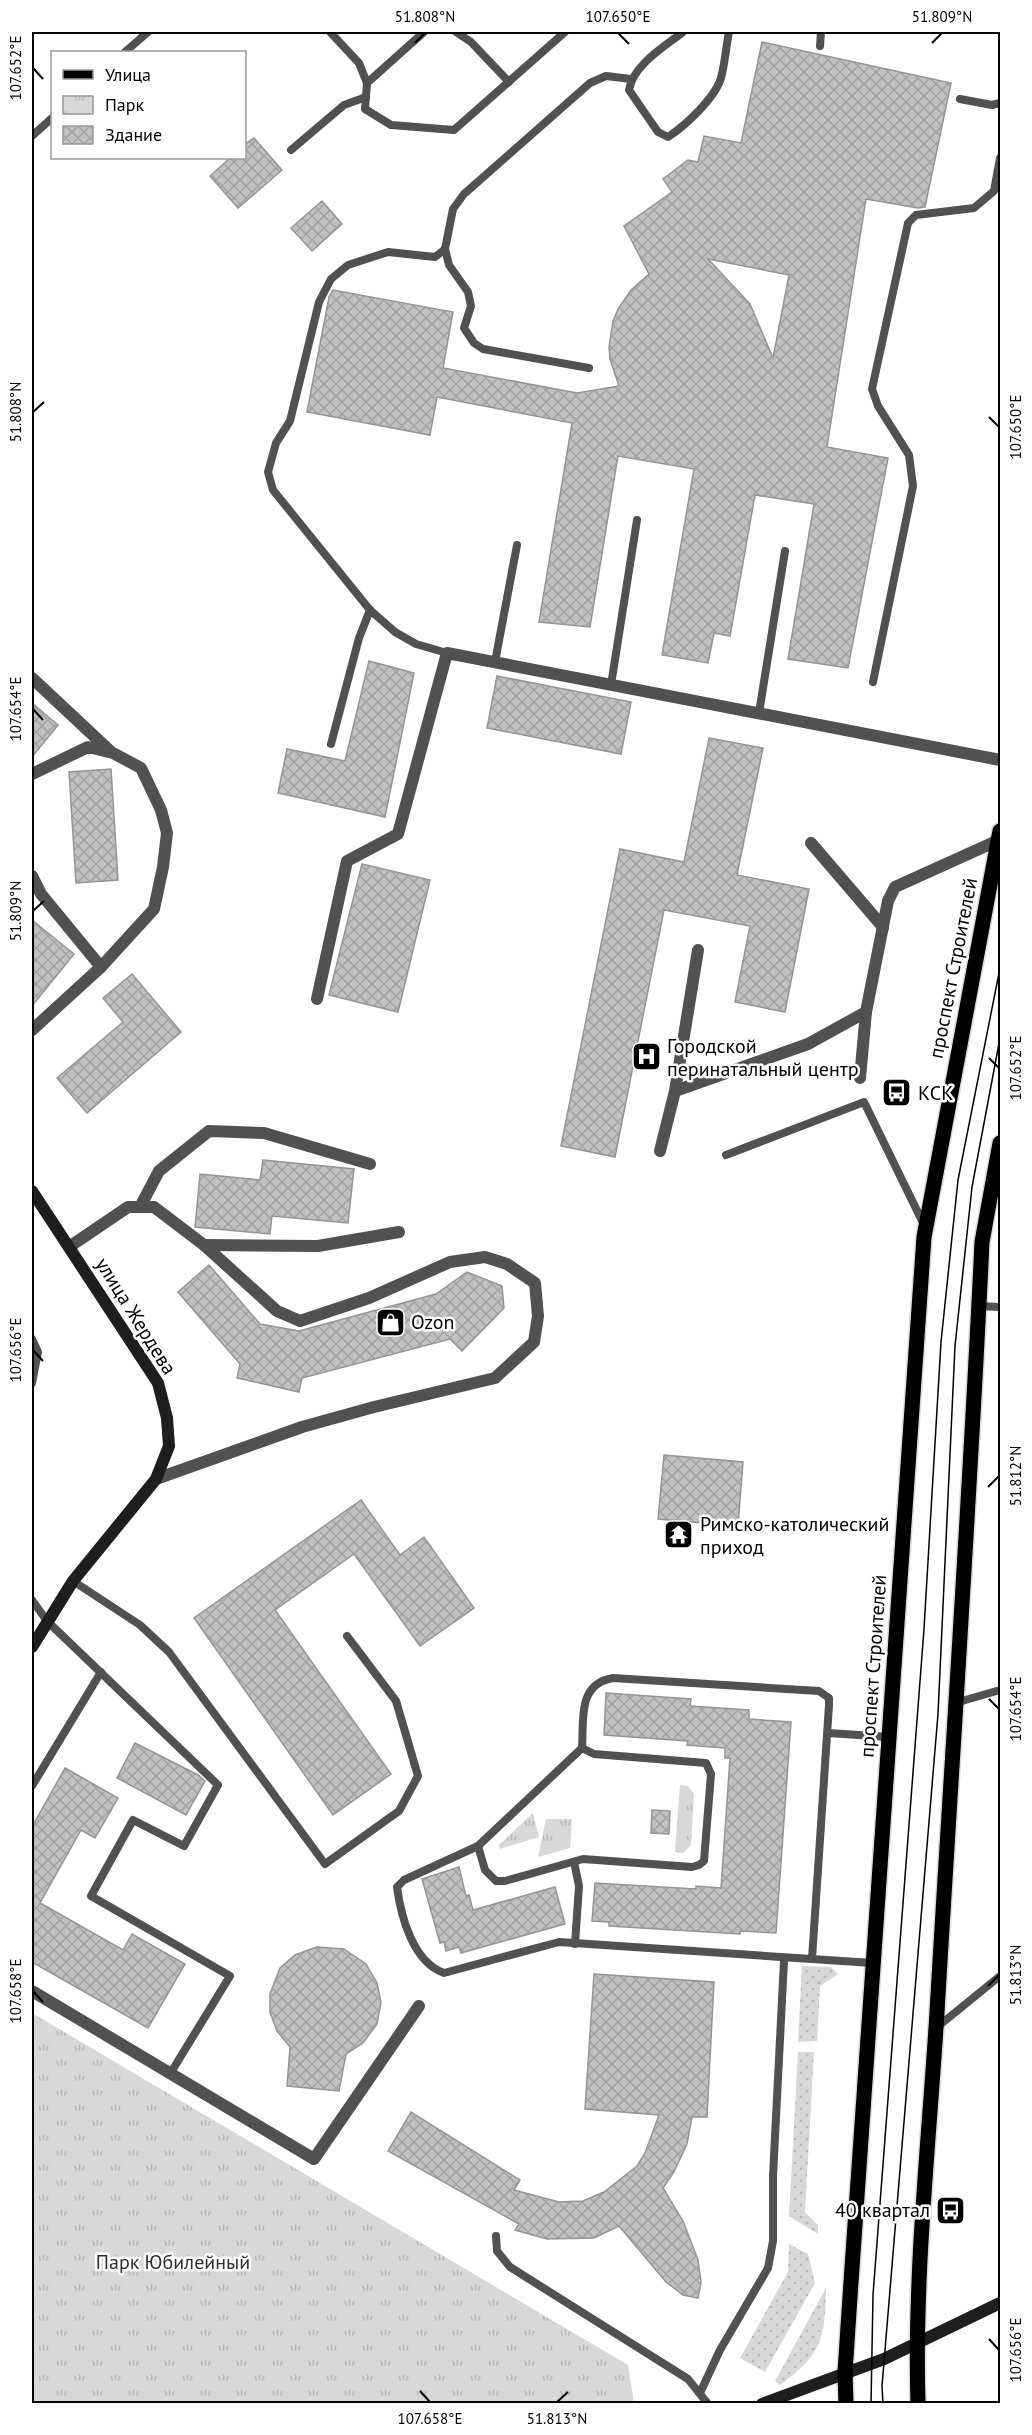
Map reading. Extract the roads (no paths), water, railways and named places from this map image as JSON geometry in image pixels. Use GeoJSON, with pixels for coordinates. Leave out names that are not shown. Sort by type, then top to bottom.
{"type":"FeatureCollection","features":[{"type":"Feature","properties":{"kind":"main road","name":"проспект Строителей"},"geometry":{"type":"LineString","coordinates":[[846,2403],[845,2372],[926,1227],[1000,836]]}},
{"type":"Feature","properties":{"kind":"main road"},"geometry":{"type":"LineString","coordinates":[[918,2403],[916,2346],[922,2206],[936,2028],[982,1242],[1000,1143]]}},
{"type":"Feature","properties":{"kind":"main road","name":"улица Жердева"},"geometry":{"type":"LineString","coordinates":[[32,1191],[158,1383],[167,1418],[169,1446],[156,1479],[73,1581],[32,1647]]}},
{"type":"Feature","properties":{"kind":"main road"},"geometry":{"type":"LineString","coordinates":[[762,2403],[884,2360],[1000,2304]]}},
{"type":"Feature","properties":{"kind":"street"},"geometry":{"type":"LineString","coordinates":[[316,999],[347,861],[398,834],[447,653],[1000,760]]}},
{"type":"Feature","properties":{"kind":"street"},"geometry":{"type":"LineString","coordinates":[[32,678],[113,753],[141,768],[161,810],[167,833],[154,909],[101,967],[32,1030]]}},
{"type":"Feature","properties":{"kind":"street"},"geometry":{"type":"LineString","coordinates":[[32,774],[88,747],[113,753]]}},
{"type":"Feature","properties":{"kind":"street"},"geometry":{"type":"LineString","coordinates":[[860,1078],[866,1012],[888,901],[895,887],[1000,836]]}},
{"type":"Feature","properties":{"kind":"street"},"geometry":{"type":"LineString","coordinates":[[811,843],[883,927]]}},
{"type":"Feature","properties":{"kind":"street"},"geometry":{"type":"LineString","coordinates":[[32,876],[41,894],[101,967]]}},
{"type":"Feature","properties":{"kind":"street"},"geometry":{"type":"LineString","coordinates":[[660,1151],[675,1091],[698,950]]}},
{"type":"Feature","properties":{"kind":"street"},"geometry":{"type":"LineString","coordinates":[[675,1091],[808,1044],[866,1012]]}},
{"type":"Feature","properties":{"kind":"street"},"geometry":{"type":"LineString","coordinates":[[140,1207],[159,1171],[209,1131],[264,1133],[370,1164]]}},
{"type":"Feature","properties":{"kind":"street"},"geometry":{"type":"LineString","coordinates":[[69,1247],[128,1207],[154,1207],[204,1245],[277,1311],[300,1321],[369,1298],[450,1262],[485,1257],[507,1264],[535,1283],[538,1316],[534,1342],[495,1378],[302,1427],[156,1479]]}},
{"type":"Feature","properties":{"kind":"street"},"geometry":{"type":"LineString","coordinates":[[204,1245],[318,1246],[399,1232]]}},
{"type":"Feature","properties":{"kind":"street"},"geometry":{"type":"LineString","coordinates":[[32,1991],[314,2159],[419,2006]]}},
{"type":"Feature","properties":{"kind":"lane"},"geometry":{"type":"LineString","coordinates":[[126,51],[148,32]]}},
{"type":"Feature","properties":{"kind":"lane"},"geometry":{"type":"LineString","coordinates":[[330,32],[359,63],[367,83],[365,109],[391,125],[454,130],[565,32]]}},
{"type":"Feature","properties":{"kind":"lane"},"geometry":{"type":"LineString","coordinates":[[367,83],[424,32]]}},
{"type":"Feature","properties":{"kind":"lane"},"geometry":{"type":"LineString","coordinates":[[456,32],[471,42],[509,82]]}},
{"type":"Feature","properties":{"kind":"lane"},"geometry":{"type":"LineString","coordinates":[[683,32],[631,79],[629,90],[658,132],[668,137],[680,129],[713,94],[720,80],[729,32]]}},
{"type":"Feature","properties":{"kind":"lane"},"geometry":{"type":"LineString","coordinates":[[820,46],[821,32]]}},
{"type":"Feature","properties":{"kind":"lane"},"geometry":{"type":"LineString","coordinates":[[589,368],[483,349],[474,343],[464,328],[471,306],[468,292],[449,266],[445,249],[453,209],[464,194],[590,83],[606,76],[631,79]]}},
{"type":"Feature","properties":{"kind":"lane"},"geometry":{"type":"LineString","coordinates":[[291,150],[344,105],[366,97]]}},
{"type":"Feature","properties":{"kind":"lane"},"geometry":{"type":"LineString","coordinates":[[960,99],[992,105],[1000,103]]}},
{"type":"Feature","properties":{"kind":"lane"},"geometry":{"type":"LineString","coordinates":[[32,136],[51,119]]}},
{"type":"Feature","properties":{"kind":"lane"},"geometry":{"type":"LineString","coordinates":[[873,681],[914,486],[909,454],[878,406],[872,389],[908,223],[916,215],[974,208],[994,191],[1000,158]]}},
{"type":"Feature","properties":{"kind":"lane"},"geometry":{"type":"LineString","coordinates":[[445,249],[435,256],[427,257],[388,252],[348,265],[331,279],[319,302],[290,421],[276,444],[268,472],[273,490],[370,610],[395,632],[416,644],[447,653]]}},
{"type":"Feature","properties":{"kind":"lane"},"geometry":{"type":"LineString","coordinates":[[611,685],[637,520]]}},
{"type":"Feature","properties":{"kind":"lane"},"geometry":{"type":"LineString","coordinates":[[495,662],[517,545]]}},
{"type":"Feature","properties":{"kind":"lane"},"geometry":{"type":"LineString","coordinates":[[759,713],[785,550]]}},
{"type":"Feature","properties":{"kind":"lane"},"geometry":{"type":"LineString","coordinates":[[331,744],[370,610]]}},
{"type":"Feature","properties":{"kind":"lane"},"geometry":{"type":"LineString","coordinates":[[726,1155],[864,1102],[926,1227]]}},
{"type":"Feature","properties":{"kind":"lane"},"geometry":{"type":"LineString","coordinates":[[978,1306],[1000,1307]]}},
{"type":"Feature","properties":{"kind":"lane"},"geometry":{"type":"LineString","coordinates":[[32,1339],[38,1352],[32,1383]]}},
{"type":"Feature","properties":{"kind":"lane"},"geometry":{"type":"LineString","coordinates":[[73,1581],[140,1625],[169,1652],[325,1864],[399,1811],[418,1776],[396,1701],[347,1636]]}},
{"type":"Feature","properties":{"kind":"lane"},"geometry":{"type":"LineString","coordinates":[[32,1600],[47,1621],[218,1785],[184,1846],[133,1820],[91,1896],[230,1976],[170,2074]]}},
{"type":"Feature","properties":{"kind":"lane"},"geometry":{"type":"LineString","coordinates":[[32,1786],[101,1672]]}},
{"type":"Feature","properties":{"kind":"lane"},"geometry":{"type":"LineString","coordinates":[[812,1959],[829,1698],[819,1691],[613,1678],[600,1680],[590,1689],[585,1700],[582,1748],[478,1846],[404,1880],[397,1887],[413,1947],[438,1971],[444,1973],[559,1942],[873,1964]]}},
{"type":"Feature","properties":{"kind":"lane"},"geometry":{"type":"LineString","coordinates":[[955,1703],[1000,1690]]}},
{"type":"Feature","properties":{"kind":"lane"},"geometry":{"type":"LineString","coordinates":[[828,1733],[889,1737]]}},
{"type":"Feature","properties":{"kind":"lane"},"geometry":{"type":"LineString","coordinates":[[478,1846],[485,1870],[496,1881],[505,1881],[583,1859],[692,1867],[699,1865],[705,1855],[710,1768],[701,1761],[594,1754],[582,1748]]}},
{"type":"Feature","properties":{"kind":"lane"},"geometry":{"type":"LineString","coordinates":[[574,1862],[579,1886],[575,1944]]}},
{"type":"Feature","properties":{"kind":"lane"},"geometry":{"type":"LineString","coordinates":[[700,2393],[720,2350],[768,2268],[773,2241],[773,2176],[784,1961]]}},
{"type":"Feature","properties":{"kind":"lane"},"geometry":{"type":"LineString","coordinates":[[936,2028],[1000,1976]]}},
{"type":"Feature","properties":{"kind":"lane"},"geometry":{"type":"LineString","coordinates":[[496,2236],[497,2251],[510,2266],[688,2379],[708,2403]]}},
{"type":"Feature","properties":{"kind":"tram line"},"geometry":{"type":"LineString","coordinates":[[871,2404],[873,2295],[924,1629],[941,1342],[958,1180],[1000,968]]}},
{"type":"Feature","properties":{"kind":"tram line"},"geometry":{"type":"LineString","coordinates":[[883,2404],[882,2386],[938,1714],[955,1346],[972,1187],[1000,1038]]}},
{"type":"Feature","properties":{"kind":"place","name":"Городской перинатальный центр"},"geometry":{"type":"Point","coordinates":[646,1057]}},
{"type":"Feature","properties":{"kind":"place","name":"КСК"},"geometry":{"type":"Point","coordinates":[897,1093]}},
{"type":"Feature","properties":{"kind":"place","name":"Ozon"},"geometry":{"type":"Point","coordinates":[390,1322]}},
{"type":"Feature","properties":{"kind":"place","name":"Римско-католический приход"},"geometry":{"type":"Point","coordinates":[679,1535]}},
{"type":"Feature","properties":{"kind":"place","name":"40 квартал"},"geometry":{"type":"Point","coordinates":[951,2210]}},
{"type":"Feature","properties":{"kind":"park label","name":"Парк Юбилейный"},"geometry":{"type":"Point","coordinates":[173,2262]}}]}
